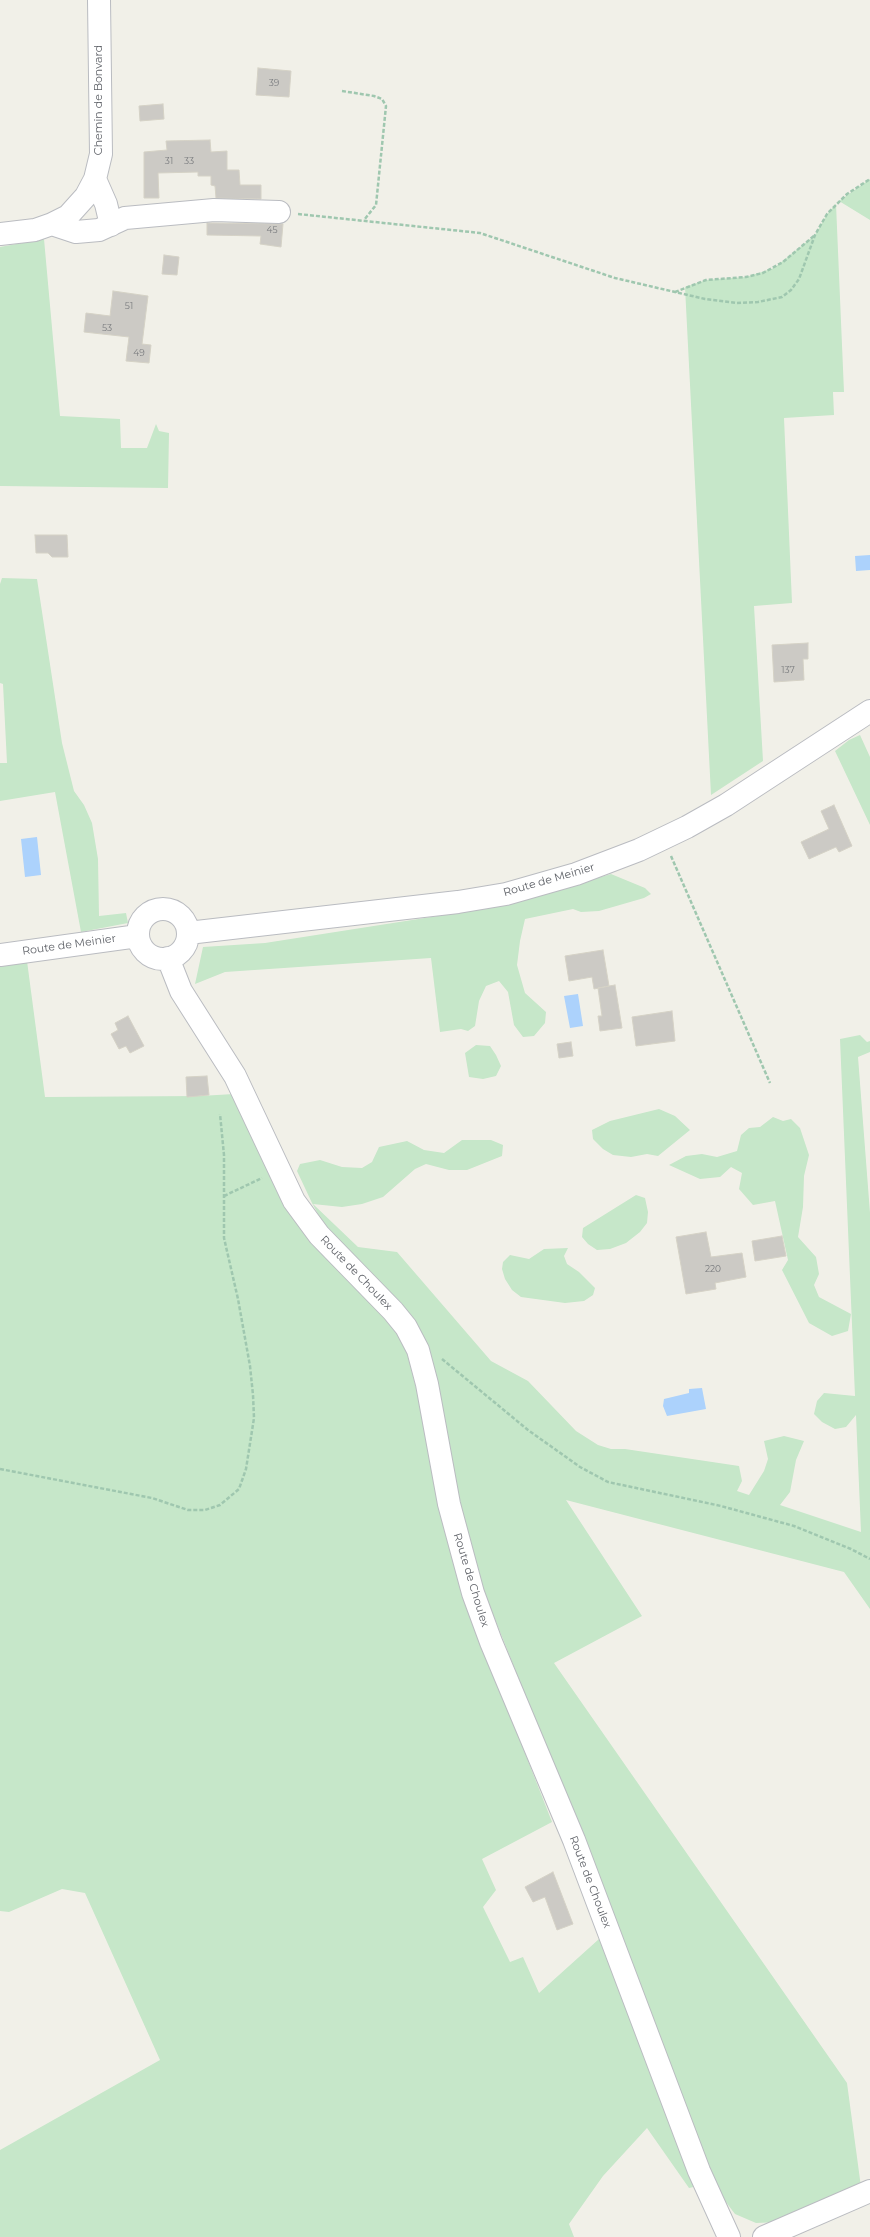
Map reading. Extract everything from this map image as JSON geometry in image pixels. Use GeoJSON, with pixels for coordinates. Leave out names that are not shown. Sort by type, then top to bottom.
{"type":"FeatureCollection","features":[{"type":"Feature","properties":{"kind":"street","name":"Chemin de Bonvard"},"geometry":{"type":"LineString","coordinates":[[0,234],[35,230],[68,216],[86,196],[95,179],[101,154],[99,0]]}},
{"type":"Feature","properties":{"kind":"street"},"geometry":{"type":"LineString","coordinates":[[95,179],[106,204],[111,225]]}},
{"type":"Feature","properties":{"kind":"street"},"geometry":{"type":"LineString","coordinates":[[52,224],[76,232],[99,230],[125,218],[214,210],[279,212]]}},
{"type":"Feature","properties":{"kind":"street","name":"Route de Meinier"},"geometry":{"type":"LineString","coordinates":[[188,933],[458,902],[506,894],[604,864],[664,839],[726,805],[870,711]]}},
{"type":"Feature","properties":{"kind":"street"},"geometry":{"type":"LineString","coordinates":[[156,909],[174,911],[181,916],[188,933],[183,949],[168,958],[152,956],[145,951],[138,936],[142,920],[148,913],[156,909]]}},
{"type":"Feature","properties":{"kind":"street","name":"Route de Meinier"},"geometry":{"type":"LineString","coordinates":[[0,955],[138,936]]}},
{"type":"Feature","properties":{"kind":"street","name":"Route de Choulex"},"geometry":{"type":"LineString","coordinates":[[168,958],[181,991],[235,1076],[278,1170],[305,1218],[319,1235],[393,1311],[406,1327],[418,1350],[427,1384],[449,1504],[474,1593],[491,1642],[577,1847],[696,2164],[729,2237]]}},
{"type":"Feature","properties":{"kind":"street"},"geometry":{"type":"LineString","coordinates":[[764,2237],[870,2191]]}},
{"type":"Feature","properties":{"kind":"path"},"geometry":{"type":"LineString","coordinates":[[342,91],[374,96],[382,99],[386,106],[376,205],[364,220]]}},
{"type":"Feature","properties":{"kind":"path"},"geometry":{"type":"LineString","coordinates":[[279,212],[480,233],[505,240],[577,267],[675,292],[737,303],[770,301],[782,297],[800,279],[815,235],[836,204],[870,179]]}},
{"type":"Feature","properties":{"kind":"path"},"geometry":{"type":"LineString","coordinates":[[675,292],[706,280],[746,277],[763,273],[783,262],[815,235]]}},
{"type":"Feature","properties":{"kind":"path"},"geometry":{"type":"LineString","coordinates":[[664,839],[770,1083]]}},
{"type":"Feature","properties":{"kind":"path"},"geometry":{"type":"LineString","coordinates":[[0,1469],[152,1498],[188,1510],[205,1510],[220,1505],[239,1489],[244,1478],[254,1418],[253,1395],[239,1307],[224,1238],[224,1155],[220,1114]]}},
{"type":"Feature","properties":{"kind":"path"},"geometry":{"type":"LineString","coordinates":[[224,1196],[278,1170]]}},
{"type":"Feature","properties":{"kind":"path"},"geometry":{"type":"LineString","coordinates":[[441,1358],[528,1430],[580,1468],[608,1482],[721,1506],[794,1526],[851,1549],[870,1559]]}},
{"type":"Feature","properties":{"kind":"green space"},"geometry":{"type":"Polygon","coordinates":[[[870,179],[870,220],[839,201],[870,179]]]}},
{"type":"Feature","properties":{"kind":"green space"},"geometry":{"type":"Polygon","coordinates":[[[836,204],[844,392],[833,392],[834,415],[784,418],[792,603],[754,606],[763,761],[711,795],[685,287],[706,280],[746,277],[774,268],[815,235],[827,214],[836,204]]]}},
{"type":"Feature","properties":{"kind":"green space"},"geometry":{"type":"Polygon","coordinates":[[[44,239],[60,416],[120,419],[121,448],[147,448],[156,424],[159,431],[169,433],[168,488],[0,486],[0,247],[44,239]]]}},
{"type":"Feature","properties":{"kind":"green space"},"geometry":{"type":"Polygon","coordinates":[[[2,578],[37,579],[62,743],[74,791],[84,805],[92,823],[98,859],[99,916],[126,913],[128,923],[81,932],[55,792],[0,801],[0,763],[7,763],[3,684],[0,683],[0,584],[2,578]]]}},
{"type":"Feature","properties":{"kind":"green space"},"geometry":{"type":"Polygon","coordinates":[[[860,735],[870,757],[870,825],[835,751],[849,740],[860,735]]]}},
{"type":"Feature","properties":{"kind":"green space"},"geometry":{"type":"Polygon","coordinates":[[[611,874],[645,888],[651,894],[644,898],[599,911],[581,912],[573,909],[525,919],[517,965],[525,993],[546,1012],[545,1023],[534,1036],[523,1037],[514,1025],[508,992],[499,981],[486,986],[479,1001],[475,1026],[468,1031],[461,1029],[440,1032],[431,958],[225,972],[195,984],[203,947],[265,943],[444,915],[524,900],[611,874]]]}},
{"type":"Feature","properties":{"kind":"green space"},"geometry":{"type":"Polygon","coordinates":[[[27,961],[45,1097],[200,1096],[234,1094],[275,1186],[302,1231],[357,1286],[397,1332],[405,1345],[480,1638],[552,1822],[482,1859],[496,1890],[483,1907],[510,1962],[523,1957],[539,1993],[599,1939],[698,2186],[689,2188],[647,2128],[603,2176],[569,2224],[574,2237],[0,2237],[0,2150],[160,2060],[85,1893],[62,1889],[9,1912],[0,1911],[0,964],[27,961]]]}},
{"type":"Feature","properties":{"kind":"green space"},"geometry":{"type":"Polygon","coordinates":[[[860,1035],[867,1042],[870,1041],[870,1052],[858,1057],[870,1213],[870,1609],[844,1572],[566,1500],[642,1616],[554,1663],[847,2083],[861,2187],[779,2222],[756,2223],[735,2214],[719,2193],[609,1905],[473,1564],[431,1363],[324,1225],[312,1203],[297,1171],[300,1164],[320,1160],[342,1167],[362,1168],[372,1162],[379,1147],[407,1141],[424,1150],[444,1153],[462,1140],[491,1140],[503,1145],[502,1156],[467,1170],[449,1170],[426,1164],[415,1169],[383,1197],[362,1204],[342,1207],[313,1204],[358,1247],[397,1252],[491,1361],[528,1381],[576,1431],[598,1445],[611,1449],[625,1449],[739,1466],[742,1481],[737,1491],[749,1495],[764,1471],[768,1459],[764,1441],[784,1436],[804,1441],[796,1460],[790,1492],[780,1505],[861,1532],[856,1415],[846,1427],[835,1429],[822,1422],[814,1414],[817,1401],[824,1393],[855,1396],[840,1039],[860,1035]]]}},
{"type":"Feature","properties":{"kind":"green space"},"geometry":{"type":"Polygon","coordinates":[[[476,1045],[490,1046],[496,1055],[501,1066],[496,1076],[483,1079],[469,1077],[465,1053],[476,1045]]]}},
{"type":"Feature","properties":{"kind":"green space"},"geometry":{"type":"Polygon","coordinates":[[[659,1109],[675,1116],[690,1130],[658,1156],[647,1154],[631,1157],[613,1155],[603,1149],[593,1139],[592,1130],[610,1121],[659,1109]]]}},
{"type":"Feature","properties":{"kind":"green space"},"geometry":{"type":"Polygon","coordinates":[[[773,1117],[783,1121],[791,1119],[800,1128],[809,1155],[804,1176],[803,1207],[798,1237],[816,1257],[819,1274],[814,1285],[819,1297],[851,1314],[848,1331],[832,1336],[809,1323],[782,1270],[788,1260],[775,1201],[753,1205],[739,1189],[742,1173],[731,1167],[720,1177],[700,1179],[669,1165],[686,1156],[702,1154],[717,1157],[737,1151],[741,1135],[749,1128],[760,1127],[773,1117]]]}},
{"type":"Feature","properties":{"kind":"green space"},"geometry":{"type":"Polygon","coordinates":[[[636,1195],[645,1198],[648,1212],[647,1223],[640,1232],[626,1243],[610,1249],[597,1250],[588,1244],[582,1237],[583,1228],[636,1195]]]}},
{"type":"Feature","properties":{"kind":"green space"},"geometry":{"type":"Polygon","coordinates":[[[568,1248],[564,1256],[567,1264],[579,1272],[595,1288],[593,1295],[584,1301],[565,1303],[521,1297],[512,1290],[505,1279],[502,1269],[503,1262],[510,1255],[529,1259],[544,1249],[568,1248]]]}},
{"type":"Feature","properties":{"kind":"water"},"geometry":{"type":"Polygon","coordinates":[[[870,555],[870,570],[856,571],[855,556],[870,555]]]}},
{"type":"Feature","properties":{"kind":"water"},"geometry":{"type":"Polygon","coordinates":[[[37,837],[41,875],[25,877],[21,839],[37,837]]]}},
{"type":"Feature","properties":{"kind":"water"},"geometry":{"type":"Polygon","coordinates":[[[578,994],[583,1026],[570,1028],[564,996],[578,994]]]}},
{"type":"Feature","properties":{"kind":"water"},"geometry":{"type":"Polygon","coordinates":[[[702,1388],[706,1409],[667,1416],[663,1406],[664,1399],[689,1393],[689,1389],[702,1388]]]}},
{"type":"Feature","properties":{"kind":"building"},"geometry":{"type":"Polygon","coordinates":[[[258,68],[291,71],[289,97],[256,95],[258,68]]]}},
{"type":"Feature","properties":{"kind":"building"},"geometry":{"type":"Polygon","coordinates":[[[163,104],[164,119],[140,121],[139,106],[163,104]]]}},
{"type":"Feature","properties":{"kind":"building"},"geometry":{"type":"Polygon","coordinates":[[[210,140],[211,152],[227,151],[227,170],[239,170],[240,185],[261,185],[261,199],[216,198],[215,186],[211,185],[211,176],[198,176],[198,172],[158,173],[159,198],[144,198],[144,152],[167,150],[166,141],[210,140]]]}},
{"type":"Feature","properties":{"kind":"building"},"geometry":{"type":"Polygon","coordinates":[[[207,223],[283,224],[281,247],[260,244],[261,236],[207,235],[207,223]]]}},
{"type":"Feature","properties":{"kind":"building"},"geometry":{"type":"Polygon","coordinates":[[[164,255],[179,257],[177,275],[162,274],[164,255]]]}},
{"type":"Feature","properties":{"kind":"building"},"geometry":{"type":"Polygon","coordinates":[[[113,291],[148,296],[142,344],[151,345],[149,363],[126,361],[129,337],[84,332],[86,313],[110,316],[113,291]]]}},
{"type":"Feature","properties":{"kind":"building"},"geometry":{"type":"Polygon","coordinates":[[[35,535],[67,535],[68,557],[52,557],[48,553],[36,553],[35,535]]]}},
{"type":"Feature","properties":{"kind":"building"},"geometry":{"type":"Polygon","coordinates":[[[808,643],[808,659],[803,659],[804,680],[774,682],[772,645],[808,643]]]}},
{"type":"Feature","properties":{"kind":"building"},"geometry":{"type":"Polygon","coordinates":[[[834,805],[852,846],[839,852],[836,847],[809,859],[801,842],[829,829],[821,811],[834,805]]]}},
{"type":"Feature","properties":{"kind":"building"},"geometry":{"type":"Polygon","coordinates":[[[603,950],[609,986],[594,989],[592,977],[569,981],[565,956],[603,950]]]}},
{"type":"Feature","properties":{"kind":"building"},"geometry":{"type":"Polygon","coordinates":[[[615,985],[622,1028],[600,1031],[598,1016],[602,1016],[598,988],[615,985]]]}},
{"type":"Feature","properties":{"kind":"building"},"geometry":{"type":"Polygon","coordinates":[[[672,1011],[675,1041],[636,1046],[632,1017],[672,1011]]]}},
{"type":"Feature","properties":{"kind":"building"},"geometry":{"type":"Polygon","coordinates":[[[128,1016],[144,1046],[130,1053],[126,1046],[119,1049],[111,1034],[118,1030],[115,1023],[128,1016]]]}},
{"type":"Feature","properties":{"kind":"building"},"geometry":{"type":"Polygon","coordinates":[[[571,1042],[573,1056],[559,1058],[557,1044],[571,1042]]]}},
{"type":"Feature","properties":{"kind":"building"},"geometry":{"type":"Polygon","coordinates":[[[207,1076],[209,1095],[187,1097],[186,1077],[207,1076]]]}},
{"type":"Feature","properties":{"kind":"building"},"geometry":{"type":"Polygon","coordinates":[[[706,1232],[711,1257],[742,1253],[746,1277],[715,1283],[716,1289],[686,1294],[676,1237],[706,1232]]]}},
{"type":"Feature","properties":{"kind":"building"},"geometry":{"type":"Polygon","coordinates":[[[782,1236],[786,1256],[755,1261],[752,1241],[782,1236]]]}},
{"type":"Feature","properties":{"kind":"building"},"geometry":{"type":"Polygon","coordinates":[[[553,1872],[573,1924],[557,1930],[545,1897],[533,1902],[525,1887],[553,1872]]]}}]}
